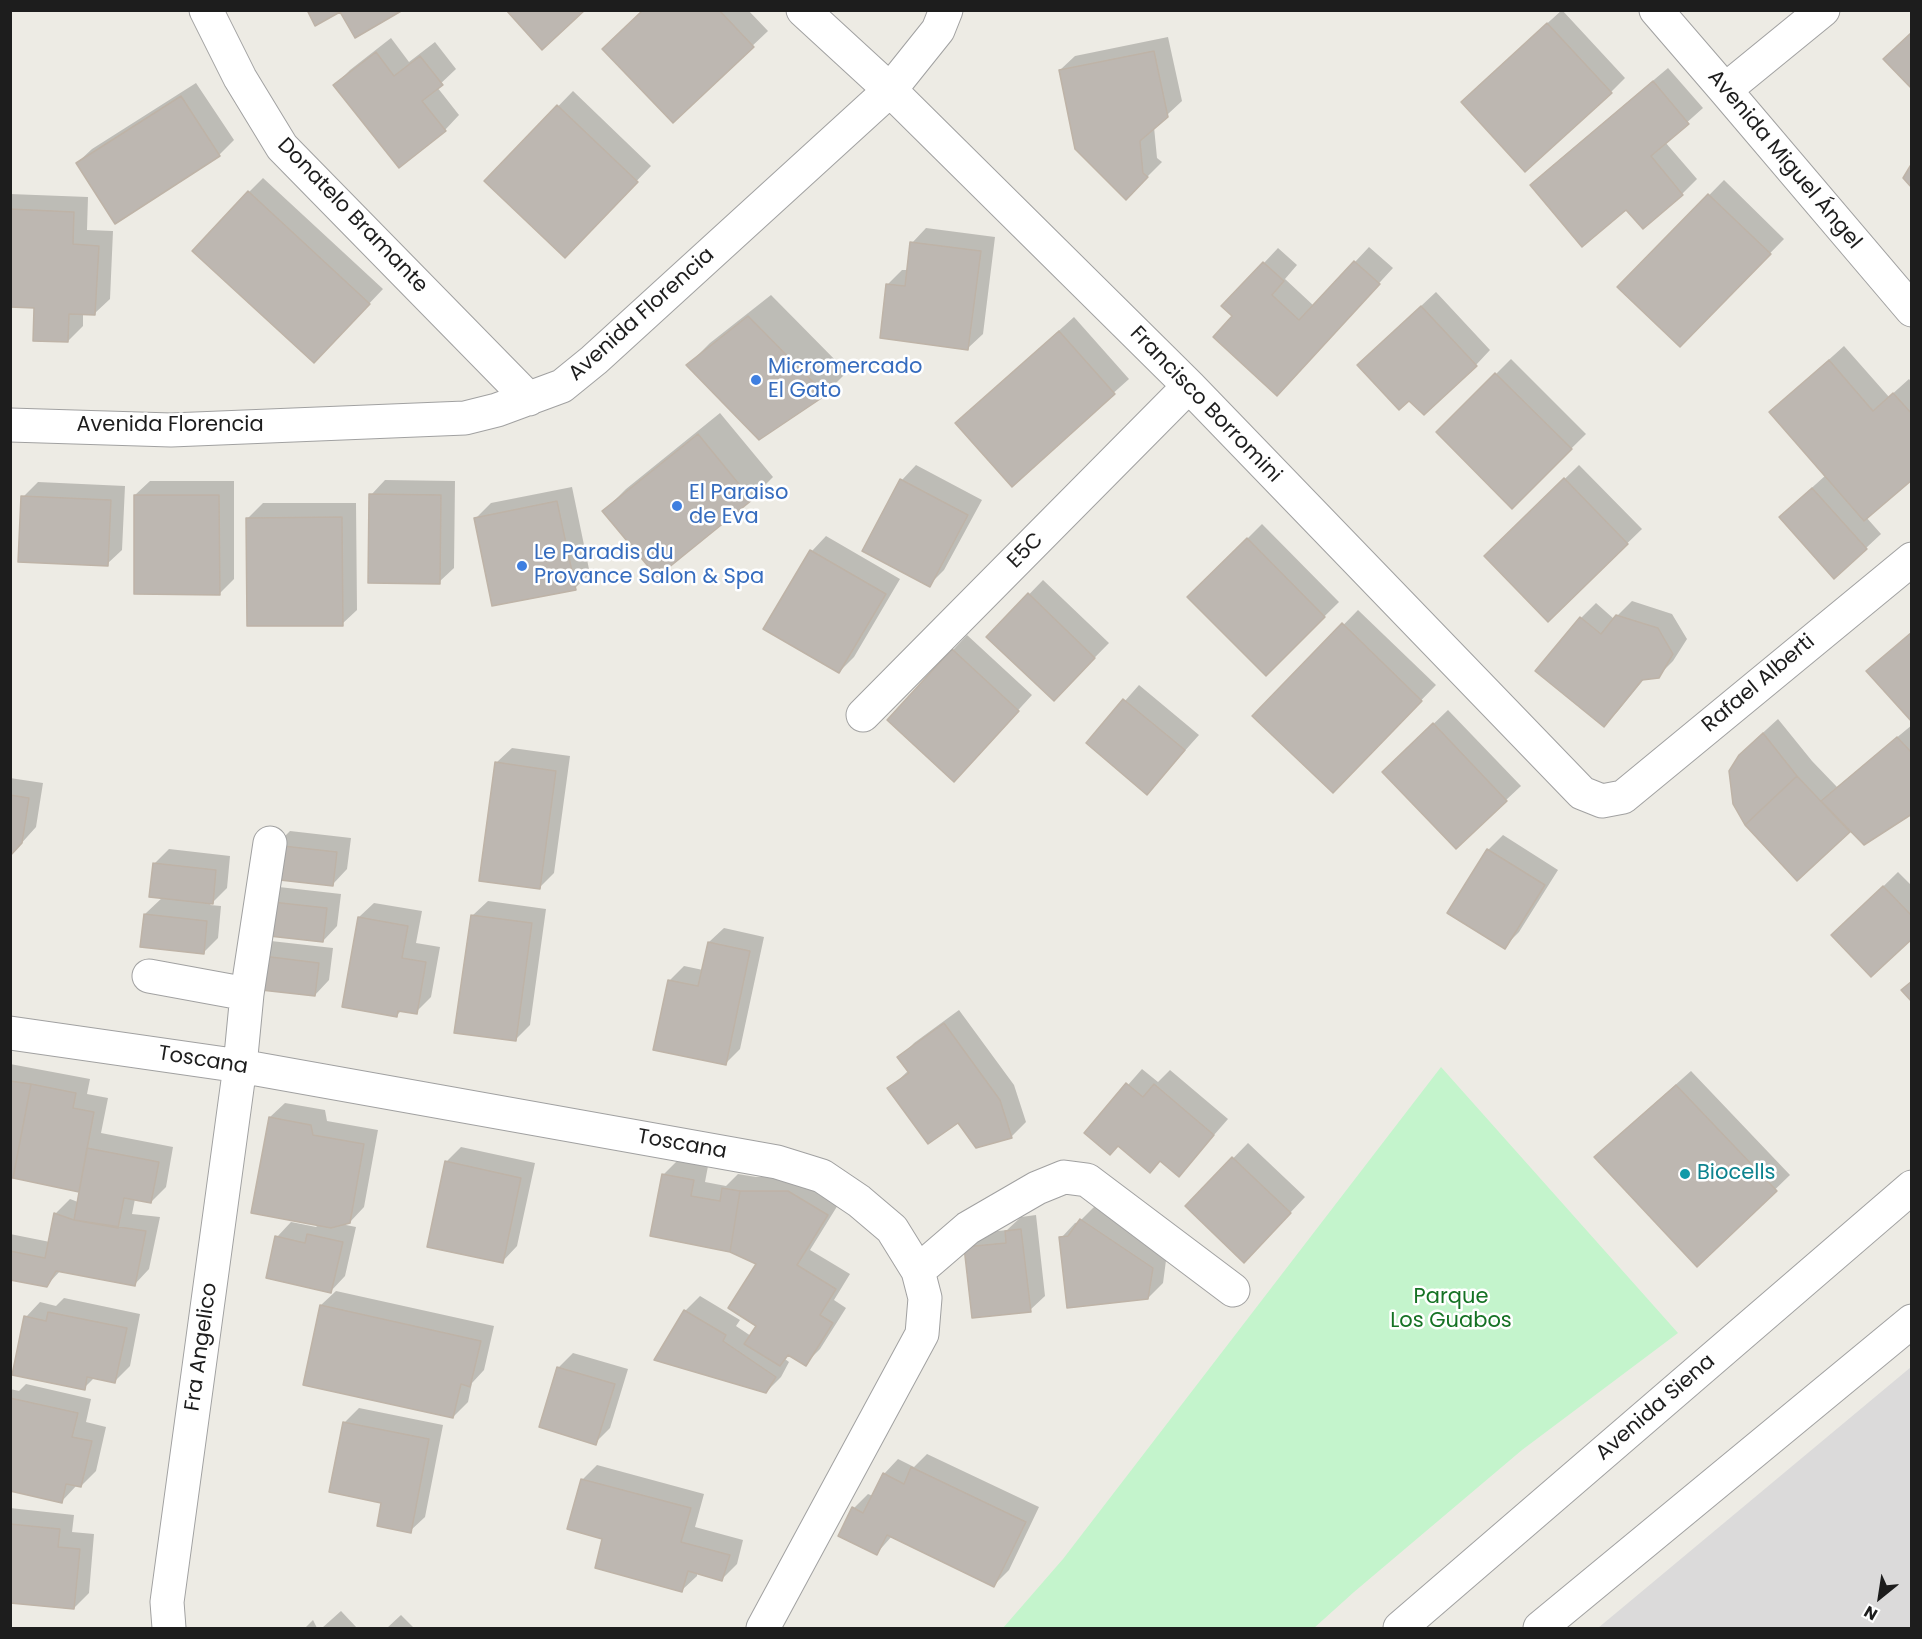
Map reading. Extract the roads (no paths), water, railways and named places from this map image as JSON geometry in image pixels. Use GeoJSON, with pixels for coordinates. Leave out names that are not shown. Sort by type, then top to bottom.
{"type":"FeatureCollection","features":[{"type":"Feature","properties":{"kind":"street","name":"Donatelo Bramante"},"geometry":{"type":"LineString","coordinates":[[206,10],[240,78],[282,147],[529,399]]}},
{"type":"Feature","properties":{"kind":"street","name":"Francisco Borromini"},"geometry":{"type":"LineString","coordinates":[[803,10],[890,90],[1189,386],[1582,793],[1602,801]]}},
{"type":"Feature","properties":{"kind":"street","name":"Avenida Florencia"},"geometry":{"type":"LineString","coordinates":[[10,424],[171,429],[465,418],[497,410],[562,386],[594,360],[890,90],[942,20],[971,10]]}},
{"type":"Feature","properties":{"kind":"street","name":"Avenida Miguel Ángel"},"geometry":{"type":"LineString","coordinates":[[1656,10],[1911,310]]}},
{"type":"Feature","properties":{"kind":"street"},"geometry":{"type":"LineString","coordinates":[[1725,90],[1823,10]]}},
{"type":"Feature","properties":{"kind":"street","name":"E5C"},"geometry":{"type":"LineString","coordinates":[[864,715],[1189,386]]}},
{"type":"Feature","properties":{"kind":"street","name":"Rafael Alberti"},"geometry":{"type":"LineString","coordinates":[[1602,801],[1623,796],[1911,559]]}},
{"type":"Feature","properties":{"kind":"street","name":"Fra Angelico"},"geometry":{"type":"LineString","coordinates":[[169,1629],[168,1602],[240,1066],[247,994],[270,843]]}},
{"type":"Feature","properties":{"kind":"street"},"geometry":{"type":"LineString","coordinates":[[149,976],[247,994]]}},
{"type":"Feature","properties":{"kind":"street","name":"Toscana"},"geometry":{"type":"LineString","coordinates":[[10,1033],[240,1066],[788,1165],[822,1176],[859,1201],[892,1229],[918,1271],[925,1298],[922,1334],[762,1629]]}},
{"type":"Feature","properties":{"kind":"street"},"geometry":{"type":"LineString","coordinates":[[918,1271],[968,1228],[1037,1188],[1064,1178],[1087,1180],[1233,1290]]}},
{"type":"Feature","properties":{"kind":"street","name":"Avenida Siena"},"geometry":{"type":"LineString","coordinates":[[1400,1629],[1911,1187]]}},
{"type":"Feature","properties":{"kind":"street"},"geometry":{"type":"LineString","coordinates":[[1540,1629],[1911,1321]]}},
{"type":"Feature","properties":{"kind":"place","name":"Micromercado El Gato"},"geometry":{"type":"Point","coordinates":[756,380]}},
{"type":"Feature","properties":{"kind":"place","name":"El Paraiso de Eva"},"geometry":{"type":"Point","coordinates":[677,506]}},
{"type":"Feature","properties":{"kind":"place","name":"Le Paradis du Provance Salon & Spa"},"geometry":{"type":"Point","coordinates":[522,566]}},
{"type":"Feature","properties":{"kind":"place","name":"Biocells"},"geometry":{"type":"Point","coordinates":[1685,1174]}},
{"type":"Feature","properties":{"kind":"park label","name":"Parque Los Guabos"},"geometry":{"type":"Point","coordinates":[1451,1310]}}]}
